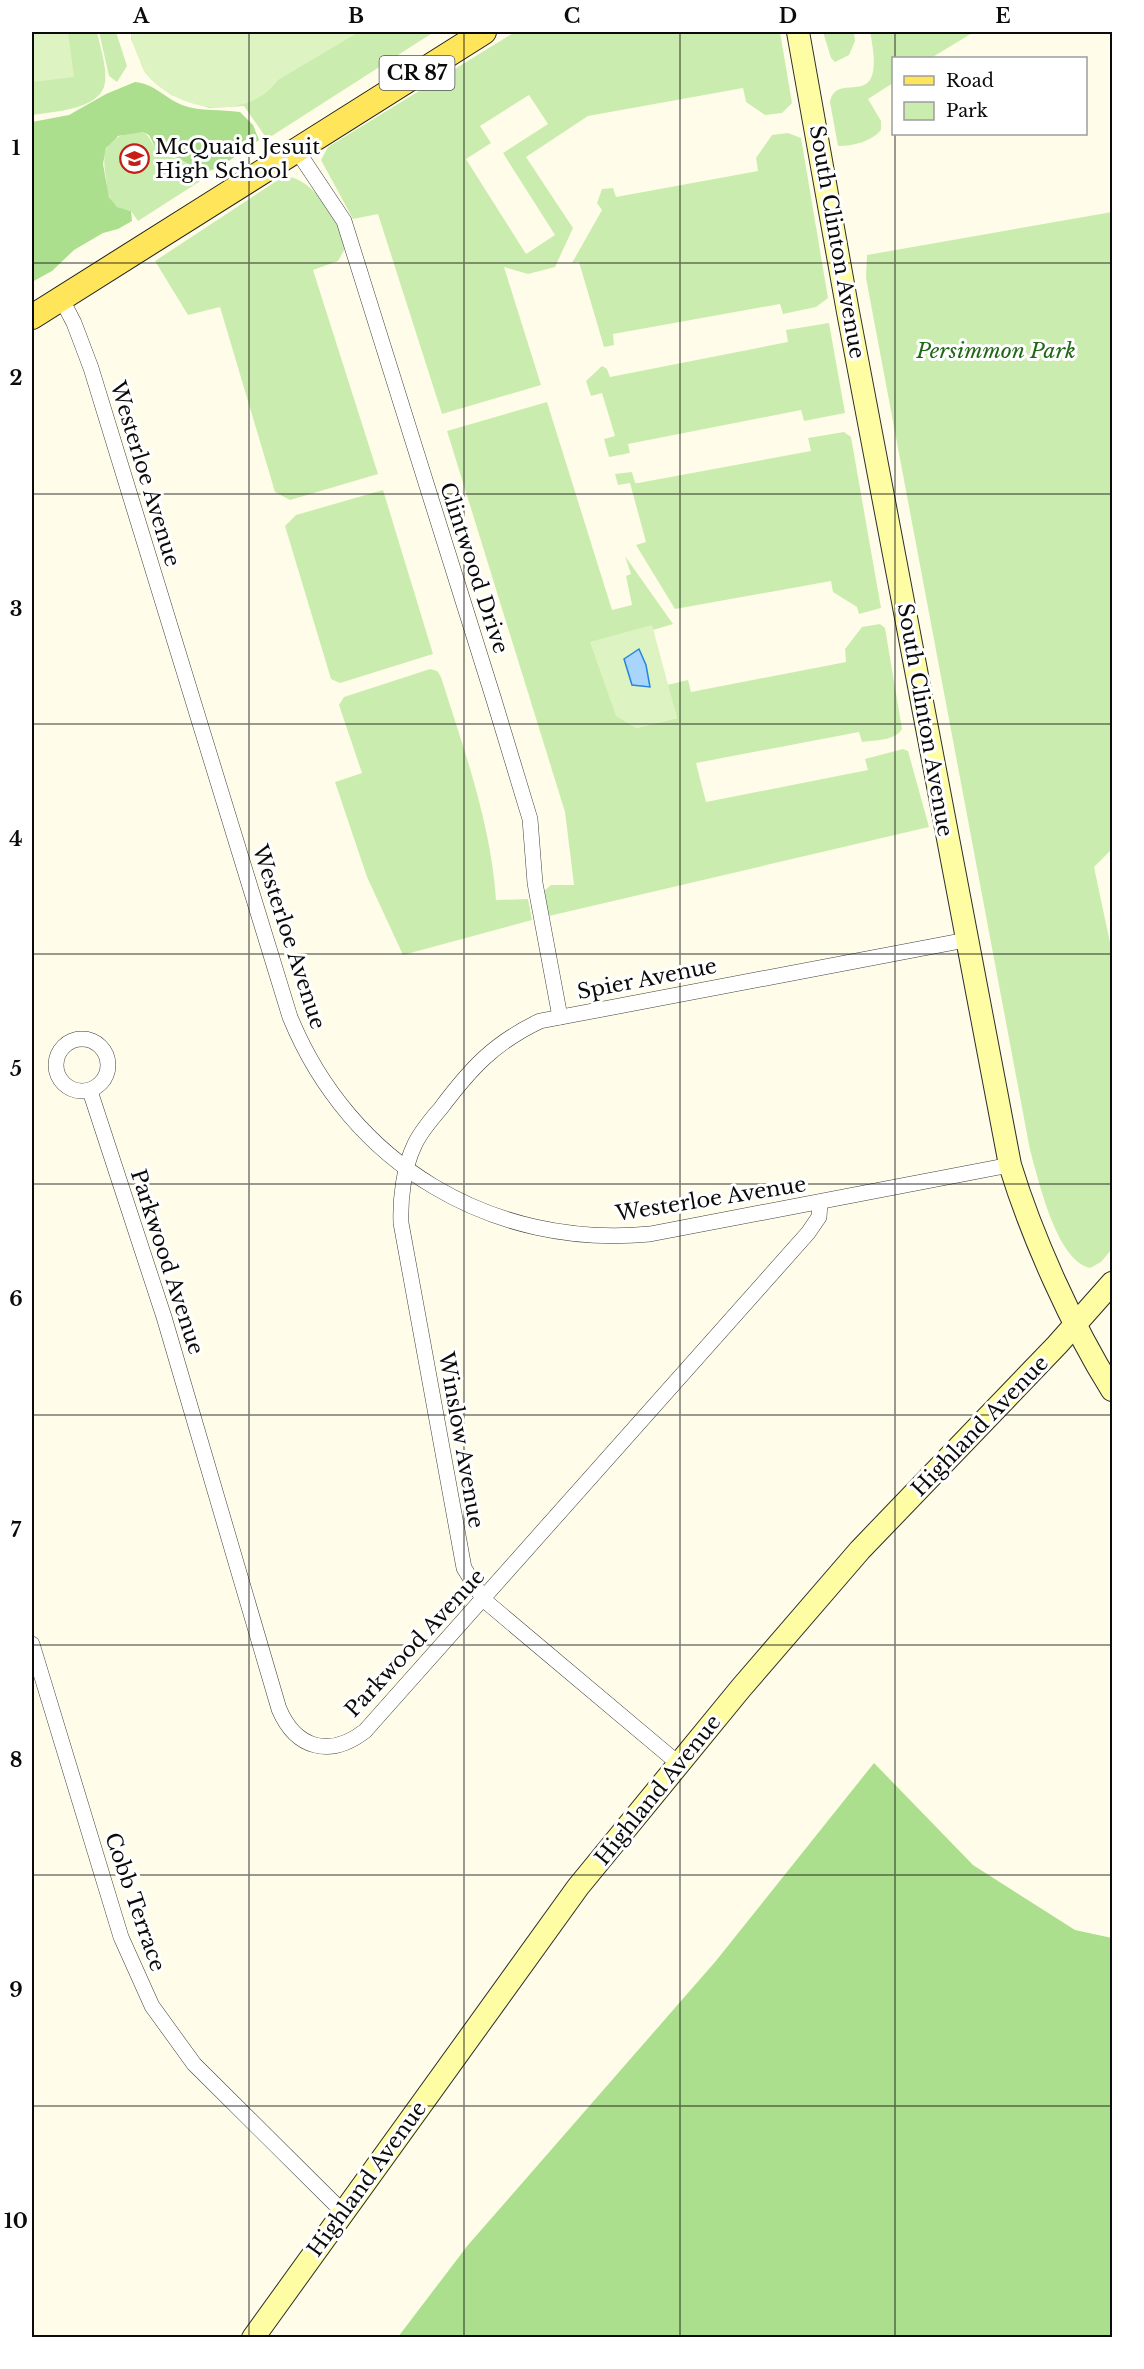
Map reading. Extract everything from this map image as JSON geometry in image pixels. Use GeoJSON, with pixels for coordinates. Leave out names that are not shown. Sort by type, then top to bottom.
{"type":"FeatureCollection","features":[{"type":"Feature","properties":{"kind":"main road","name":"CR 87"},"geometry":{"type":"LineString","coordinates":[[32,317],[484,32]]}},
{"type":"Feature","properties":{"kind":"street","name":"South Clinton Avenue"},"geometry":{"type":"LineString","coordinates":[[798,32],[966,940],[1010,1165],[1032,1229],[1077,1324],[1113,1390]]}},
{"type":"Feature","properties":{"kind":"street","name":"Clintwood Drive"},"geometry":{"type":"LineString","coordinates":[[297,149],[344,221],[498,711],[530,819],[535,883],[560,1017]]}},
{"type":"Feature","properties":{"kind":"street","name":"Westerloe Avenue"},"geometry":{"type":"LineString","coordinates":[[60,298],[74,323],[91,368],[290,1017],[306,1054],[333,1096],[351,1119],[407,1171],[444,1193],[536,1227],[601,1237],[650,1234],[1010,1165]]}},
{"type":"Feature","properties":{"kind":"street","name":"Spier Avenue"},"geometry":{"type":"LineString","coordinates":[[407,1171],[410,1156],[420,1135],[481,1059],[518,1032],[540,1021],[966,940]]}},
{"type":"Feature","properties":{"kind":"street","name":"Parkwood Avenue"},"geometry":{"type":"LineString","coordinates":[[90,1090],[164,1317],[279,1709],[288,1727],[297,1737],[314,1745],[327,1747],[358,1736],[484,1600],[808,1233],[819,1217],[820,1203]]}},
{"type":"Feature","properties":{"kind":"street","name":"Winslow Avenue"},"geometry":{"type":"LineString","coordinates":[[407,1171],[401,1203],[402,1223],[464,1568],[484,1600],[679,1764]]}},
{"type":"Feature","properties":{"kind":"street","name":"Highland Avenue"},"geometry":{"type":"LineString","coordinates":[[253,2337],[578,1887],[860,1550],[1077,1324],[1113,1283]]}},
{"type":"Feature","properties":{"kind":"street","name":"Cobb Terrace"},"geometry":{"type":"LineString","coordinates":[[32,1644],[121,1937],[152,2006],[194,2064],[320,2192],[343,2212]]}},
{"type":"Feature","properties":{"kind":"green space"},"geometry":{"type":"Polygon","coordinates":[[[32,32],[97,32],[105,74],[104,87],[99,95],[83,105],[32,115],[32,32]]]}},
{"type":"Feature","properties":{"kind":"green space"},"geometry":{"type":"Polygon","coordinates":[[[32,32],[68,32],[74,77],[32,82],[32,32]]]}},
{"type":"Feature","properties":{"kind":"green space"},"geometry":{"type":"Polygon","coordinates":[[[99,32],[116,32],[127,66],[117,82],[109,76],[99,32]]]}},
{"type":"Feature","properties":{"kind":"green space"},"geometry":{"type":"Polygon","coordinates":[[[131,32],[434,32],[267,139],[244,106],[209,108],[171,95],[146,74],[131,39],[131,32]]]}},
{"type":"Feature","properties":{"kind":"green space"},"geometry":{"type":"Polygon","coordinates":[[[131,32],[359,32],[278,80],[265,93],[249,102],[232,107],[213,107],[194,104],[160,88],[144,70],[131,32]]]}},
{"type":"Feature","properties":{"kind":"green space"},"geometry":{"type":"Polygon","coordinates":[[[515,32],[780,32],[792,103],[782,113],[765,115],[746,102],[743,88],[588,116],[526,157],[573,228],[555,267],[528,274],[504,267],[541,385],[442,414],[378,214],[353,219],[321,160],[328,147],[515,32]],[[529,95],[480,126],[491,143],[466,159],[526,254],[555,235],[503,153],[548,124],[529,95]]]}},
{"type":"Feature","properties":{"kind":"green space"},"geometry":{"type":"Polygon","coordinates":[[[823,32],[854,32],[855,41],[849,55],[835,62],[831,58],[823,32]]]}},
{"type":"Feature","properties":{"kind":"green space"},"geometry":{"type":"Polygon","coordinates":[[[870,32],[974,32],[933,57],[892,57],[892,84],[868,99],[881,121],[881,130],[872,138],[861,143],[838,146],[830,102],[834,93],[867,83],[872,75],[874,59],[870,32]]]}},
{"type":"Feature","properties":{"kind":"green space"},"geometry":{"type":"Polygon","coordinates":[[[135,82],[148,85],[189,107],[240,112],[253,125],[259,140],[220,167],[206,172],[155,147],[149,135],[143,132],[118,136],[106,148],[103,164],[109,197],[117,207],[131,211],[132,221],[118,229],[103,233],[74,250],[52,271],[32,282],[32,122],[69,115],[106,94],[135,82]]]}},
{"type":"Feature","properties":{"kind":"green space"},"geometry":{"type":"Polygon","coordinates":[[[143,132],[161,152],[194,166],[205,178],[138,221],[131,211],[118,207],[110,198],[105,156],[106,149],[115,138],[143,132]]]}},
{"type":"Feature","properties":{"kind":"green space"},"geometry":{"type":"Polygon","coordinates":[[[788,133],[801,138],[828,298],[816,307],[783,314],[780,304],[613,334],[614,345],[604,347],[579,262],[572,263],[602,210],[597,203],[602,189],[613,188],[616,197],[758,171],[756,158],[772,135],[788,133]]]}},
{"type":"Feature","properties":{"kind":"green space"},"geometry":{"type":"Polygon","coordinates":[[[284,176],[295,178],[305,184],[323,201],[347,245],[338,261],[313,270],[378,474],[290,500],[275,492],[220,307],[188,315],[155,261],[284,176]]]}},
{"type":"Feature","properties":{"kind":"green space","name":"Persimmon Park"},"geometry":{"type":"Polygon","coordinates":[[[1112,212],[1112,849],[1094,867],[1112,952],[1112,1249],[1101,1262],[1090,1268],[1078,1262],[1058,1235],[1044,1199],[1030,1150],[866,278],[867,255],[1112,212]]]}},
{"type":"Feature","properties":{"kind":"green space"},"geometry":{"type":"Polygon","coordinates":[[[829,323],[845,413],[804,421],[801,410],[628,444],[630,453],[609,457],[604,439],[615,436],[602,393],[591,396],[586,381],[602,366],[607,369],[610,377],[788,342],[786,330],[829,323]]]}},
{"type":"Feature","properties":{"kind":"green space"},"geometry":{"type":"Polygon","coordinates":[[[547,402],[612,610],[632,605],[626,576],[631,574],[625,556],[673,624],[653,630],[652,627],[636,728],[677,718],[667,685],[688,680],[691,692],[846,662],[845,649],[862,627],[880,624],[885,628],[902,729],[899,733],[884,739],[862,742],[859,732],[696,763],[706,802],[868,770],[865,759],[903,749],[908,751],[929,827],[549,916],[544,891],[551,885],[574,885],[565,812],[447,431],[547,402]]]}},
{"type":"Feature","properties":{"kind":"green space"},"geometry":{"type":"Polygon","coordinates":[[[844,432],[851,437],[881,608],[859,614],[857,607],[833,592],[831,581],[675,609],[636,545],[646,542],[630,483],[618,485],[615,474],[632,472],[635,483],[638,483],[811,451],[808,438],[844,432]]]}},
{"type":"Feature","properties":{"kind":"green space"},"geometry":{"type":"Polygon","coordinates":[[[383,490],[433,654],[340,683],[331,679],[285,526],[296,515],[383,490]]]}},
{"type":"Feature","properties":{"kind":"green space"},"geometry":{"type":"Polygon","coordinates":[[[652,625],[677,718],[636,728],[616,716],[590,642],[652,625]]]}},
{"type":"Feature","properties":{"kind":"green space"},"geometry":{"type":"Polygon","coordinates":[[[430,669],[437,671],[441,677],[475,787],[489,843],[496,900],[528,899],[532,920],[403,955],[367,877],[335,782],[362,773],[339,705],[344,697],[430,669]]]}},
{"type":"Feature","properties":{"kind":"green space"},"geometry":{"type":"Polygon","coordinates":[[[874,1763],[973,1865],[1075,1930],[1112,1938],[1112,2337],[398,2337],[468,2245],[715,1962],[874,1763]]]}},
{"type":"Feature","properties":{"kind":"water"},"geometry":{"type":"Polygon","coordinates":[[[639,649],[646,665],[650,687],[632,685],[624,659],[639,649]]]}},
{"type":"Feature","properties":{"kind":"place","name":"McQuaid Jesuit High School"},"geometry":{"type":"Point","coordinates":[134,159]}}]}
